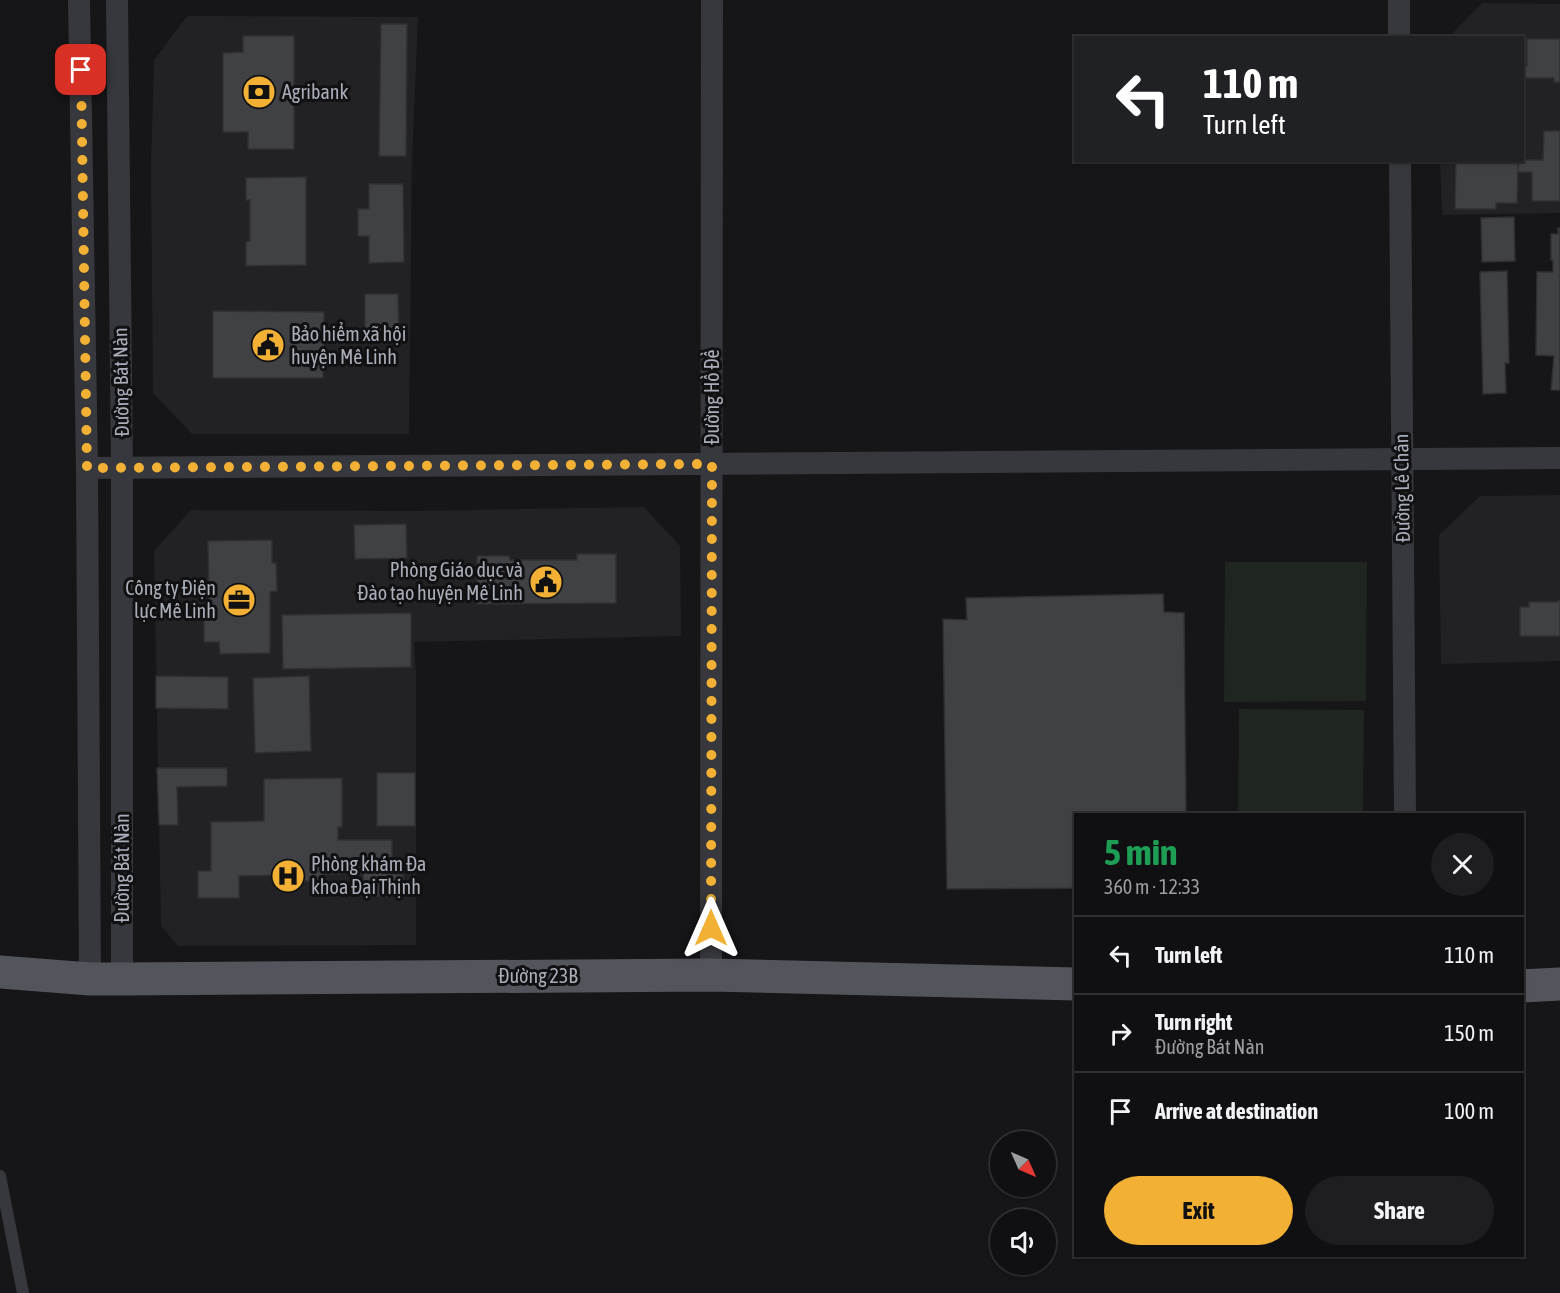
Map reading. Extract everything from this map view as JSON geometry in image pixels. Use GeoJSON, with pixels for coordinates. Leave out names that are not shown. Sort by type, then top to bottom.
{"type":"FeatureCollection","features":[{"type":"Feature","properties":{"kind":"main road","name":"Đường 23B"},"geometry":{"type":"LineString","coordinates":[[0,972],[122,980],[711,975],[1074,984]]}},
{"type":"Feature","properties":{"kind":"main road"},"geometry":{"type":"LineString","coordinates":[[1524,986],[1560,984]]}},
{"type":"Feature","properties":{"kind":"street","name":"Đường Bát Nàn"},"geometry":{"type":"LineString","coordinates":[[80,0],[87,468],[90,979]]}},
{"type":"Feature","properties":{"kind":"street","name":"Đường Bát Nàn"},"geometry":{"type":"LineString","coordinates":[[117,0],[122,468],[122,980]]}},
{"type":"Feature","properties":{"kind":"street","name":"Đường Hồ Đề"},"geometry":{"type":"LineString","coordinates":[[711,0],[711,975]]}},
{"type":"Feature","properties":{"kind":"street"},"geometry":{"type":"LineString","coordinates":[[1399,0],[1399,36]]}},
{"type":"Feature","properties":{"kind":"street","name":"Đường Lê Chân"},"geometry":{"type":"LineString","coordinates":[[1400,162],[1405,813]]}},
{"type":"Feature","properties":{"kind":"street"},"geometry":{"type":"LineString","coordinates":[[87,468],[1560,458]]}},
{"type":"Feature","properties":{"kind":"lane"},"geometry":{"type":"LineString","coordinates":[[0,1176],[23,1293]]}},
{"type":"Feature","properties":{"kind":"shaded area"},"geometry":{"type":"Polygon","coordinates":[[[1482,3],[1560,4],[1560,213],[1442,215],[1440,162],[1524,162],[1524,36],[1450,36],[1482,3]]]}},
{"type":"Feature","properties":{"kind":"shaded area"},"geometry":{"type":"Polygon","coordinates":[[[187,16],[418,17],[412,161],[409,434],[192,434],[153,393],[151,167],[154,60],[187,16]]]}},
{"type":"Feature","properties":{"kind":"shaded area"},"geometry":{"type":"Polygon","coordinates":[[[1560,495],[1560,661],[1441,664],[1439,535],[1480,496],[1560,495]]]}},
{"type":"Feature","properties":{"kind":"shaded area"},"geometry":{"type":"Polygon","coordinates":[[[644,507],[680,546],[681,636],[414,642],[416,672],[416,945],[178,946],[161,926],[154,551],[191,510],[412,511],[644,507]]]}},
{"type":"Feature","properties":{"kind":"shaded area"},"geometry":{"type":"Polygon","coordinates":[[[1225,562],[1367,562],[1366,701],[1224,702],[1225,562]]]}},
{"type":"Feature","properties":{"kind":"shaded area"},"geometry":{"type":"Polygon","coordinates":[[[1239,709],[1364,710],[1363,813],[1238,813],[1239,709]]]}},
{"type":"Feature","properties":{"kind":"building"},"geometry":{"type":"Polygon","coordinates":[[[381,24],[407,24],[406,156],[379,156],[381,24]]]}},
{"type":"Feature","properties":{"kind":"building","name":"Agribank"},"geometry":{"type":"Polygon","coordinates":[[[243,36],[294,36],[294,149],[248,149],[248,132],[223,132],[223,53],[243,52],[243,36]]]}},
{"type":"Feature","properties":{"kind":"building"},"geometry":{"type":"Polygon","coordinates":[[[1527,39],[1560,39],[1560,82],[1554,82],[1554,78],[1524,78],[1524,66],[1527,66],[1527,39]]]}},
{"type":"Feature","properties":{"kind":"building"},"geometry":{"type":"Polygon","coordinates":[[[1544,131],[1560,131],[1560,201],[1532,201],[1532,172],[1517,172],[1518,162],[1543,160],[1544,131]]]}},
{"type":"Feature","properties":{"kind":"building"},"geometry":{"type":"Polygon","coordinates":[[[1456,162],[1518,162],[1517,203],[1496,203],[1496,209],[1455,209],[1456,162]]]}},
{"type":"Feature","properties":{"kind":"building"},"geometry":{"type":"Polygon","coordinates":[[[306,177],[306,265],[246,266],[246,242],[250,241],[250,200],[246,200],[246,178],[306,177]]]}},
{"type":"Feature","properties":{"kind":"building"},"geometry":{"type":"Polygon","coordinates":[[[369,184],[403,184],[404,262],[369,263],[369,236],[358,236],[358,209],[369,209],[369,184]]]}},
{"type":"Feature","properties":{"kind":"building"},"geometry":{"type":"Polygon","coordinates":[[[1514,217],[1515,261],[1482,262],[1481,218],[1514,217]]]}},
{"type":"Feature","properties":{"kind":"building"},"geometry":{"type":"Polygon","coordinates":[[[1558,228],[1560,228],[1560,390],[1551,390],[1554,356],[1536,355],[1537,272],[1553,272],[1551,234],[1558,234],[1558,228]]]}},
{"type":"Feature","properties":{"kind":"building"},"geometry":{"type":"Polygon","coordinates":[[[1507,271],[1509,363],[1505,363],[1506,393],[1483,394],[1480,272],[1507,271]]]}},
{"type":"Feature","properties":{"kind":"building"},"geometry":{"type":"Polygon","coordinates":[[[365,294],[398,294],[399,337],[365,338],[365,294]]]}},
{"type":"Feature","properties":{"kind":"building","name":"Bảo hiểm xã hội huyện Mê Linh"},"geometry":{"type":"Polygon","coordinates":[[[213,311],[324,312],[323,378],[213,378],[213,311]]]}},
{"type":"Feature","properties":{"kind":"building"},"geometry":{"type":"Polygon","coordinates":[[[406,524],[407,558],[355,559],[354,525],[406,524]]]}},
{"type":"Feature","properties":{"kind":"building","name":"Công ty Điện lực Mê Linh"},"geometry":{"type":"Polygon","coordinates":[[[272,540],[272,563],[276,563],[277,591],[270,592],[270,653],[220,654],[219,642],[204,642],[204,608],[209,607],[208,541],[272,540]]]}},
{"type":"Feature","properties":{"kind":"building","name":"Phòng Giáo dục và Đào tạo huyện Mê Linh"},"geometry":{"type":"Polygon","coordinates":[[[577,554],[616,554],[616,603],[477,604],[477,556],[509,556],[510,560],[577,560],[577,554]]]}},
{"type":"Feature","properties":{"kind":"building"},"geometry":{"type":"Polygon","coordinates":[[[1163,594],[1164,612],[1184,613],[1186,813],[1074,813],[1074,888],[947,889],[943,619],[967,620],[966,598],[1163,594]]]}},
{"type":"Feature","properties":{"kind":"building"},"geometry":{"type":"Polygon","coordinates":[[[1560,600],[1560,636],[1520,636],[1520,607],[1529,607],[1529,602],[1557,602],[1560,600]]]}},
{"type":"Feature","properties":{"kind":"building"},"geometry":{"type":"Polygon","coordinates":[[[411,613],[411,667],[283,669],[282,615],[411,613]]]}},
{"type":"Feature","properties":{"kind":"building"},"geometry":{"type":"Polygon","coordinates":[[[156,676],[228,677],[228,709],[156,708],[156,676]]]}},
{"type":"Feature","properties":{"kind":"building"},"geometry":{"type":"Polygon","coordinates":[[[309,676],[311,751],[255,753],[253,678],[309,676]]]}},
{"type":"Feature","properties":{"kind":"building"},"geometry":{"type":"Polygon","coordinates":[[[157,768],[227,768],[227,786],[177,787],[178,825],[159,825],[157,768]]]}},
{"type":"Feature","properties":{"kind":"building"},"geometry":{"type":"Polygon","coordinates":[[[377,773],[415,773],[415,826],[377,826],[377,773]]]}},
{"type":"Feature","properties":{"kind":"building"},"geometry":{"type":"Polygon","coordinates":[[[342,778],[342,827],[338,827],[338,840],[392,840],[392,874],[403,874],[403,896],[363,896],[363,873],[323,874],[323,881],[282,881],[282,875],[239,876],[239,898],[198,898],[198,871],[211,871],[211,822],[264,821],[264,779],[342,778]]]}},
{"type":"Feature","properties":{"kind":"place","name":"Agribank"},"geometry":{"type":"Point","coordinates":[259,92]}},
{"type":"Feature","properties":{"kind":"place","name":"Bảo hiểm xã hội huyện Mê Linh"},"geometry":{"type":"Point","coordinates":[268,345]}},
{"type":"Feature","properties":{"kind":"place","name":"Phòng Giáo dục và Đào tạo huyện Mê Linh"},"geometry":{"type":"Point","coordinates":[546,582]}},
{"type":"Feature","properties":{"kind":"place","name":"Công ty Điện lực Mê Linh"},"geometry":{"type":"Point","coordinates":[239,600]}},
{"type":"Feature","properties":{"kind":"place","name":"Phòng khám Đa khoa Đại Thịnh"},"geometry":{"type":"Point","coordinates":[288,876]}},
{"type":"Feature","properties":{"kind":"route"},"geometry":{"type":"LineString","coordinates":[[81,70],[87,468],[712,464],[711,928]]}}]}
